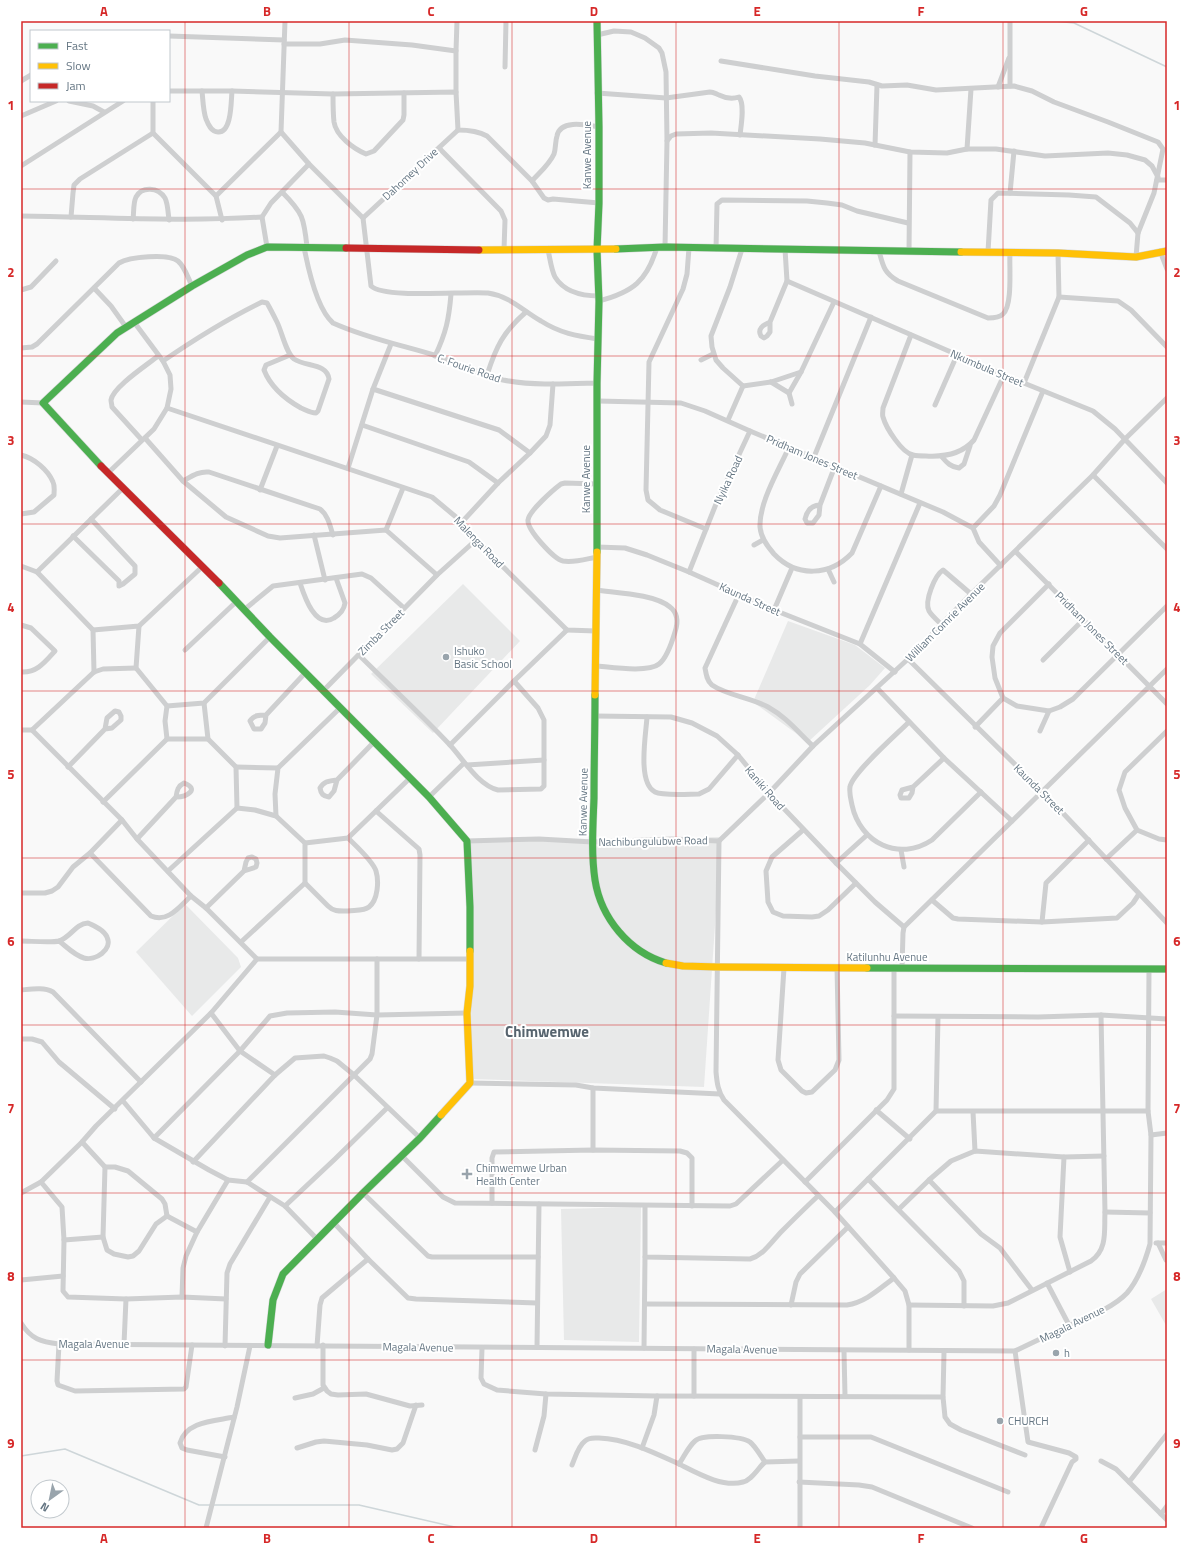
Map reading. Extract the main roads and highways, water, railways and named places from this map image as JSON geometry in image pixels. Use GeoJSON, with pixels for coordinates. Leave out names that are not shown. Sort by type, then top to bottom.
{"type":"FeatureCollection","features":[{"type":"Feature","properties":{"kind":"waterway"},"geometry":{"type":"LineString","coordinates":[[1055,21],[1074,23],[1167,67]]}},
{"type":"Feature","properties":{"kind":"waterway"},"geometry":{"type":"LineString","coordinates":[[21,1456],[65,1449],[199,1505],[210,1505]]}},
{"type":"Feature","properties":{"kind":"waterway"},"geometry":{"type":"LineString","coordinates":[[214,1505],[359,1505],[459,1528]]}},
{"type":"Feature","properties":{"kind":"place","name":"Ishuko Basic School"},"geometry":{"type":"Point","coordinates":[446,657]}},
{"type":"Feature","properties":{"kind":"place","name":"Chimwemwe Urban Health Center"},"geometry":{"type":"Point","coordinates":[467,1174]}},
{"type":"Feature","properties":{"kind":"place","name":"h"},"geometry":{"type":"Point","coordinates":[1056,1353]}},
{"type":"Feature","properties":{"kind":"place","name":"CHURCH"},"geometry":{"type":"Point","coordinates":[1000,1421]}},
{"type":"Feature","properties":{"kind":"district","name":"Chimwemwe"},"geometry":{"type":"Point","coordinates":[547,1031]}}]}
